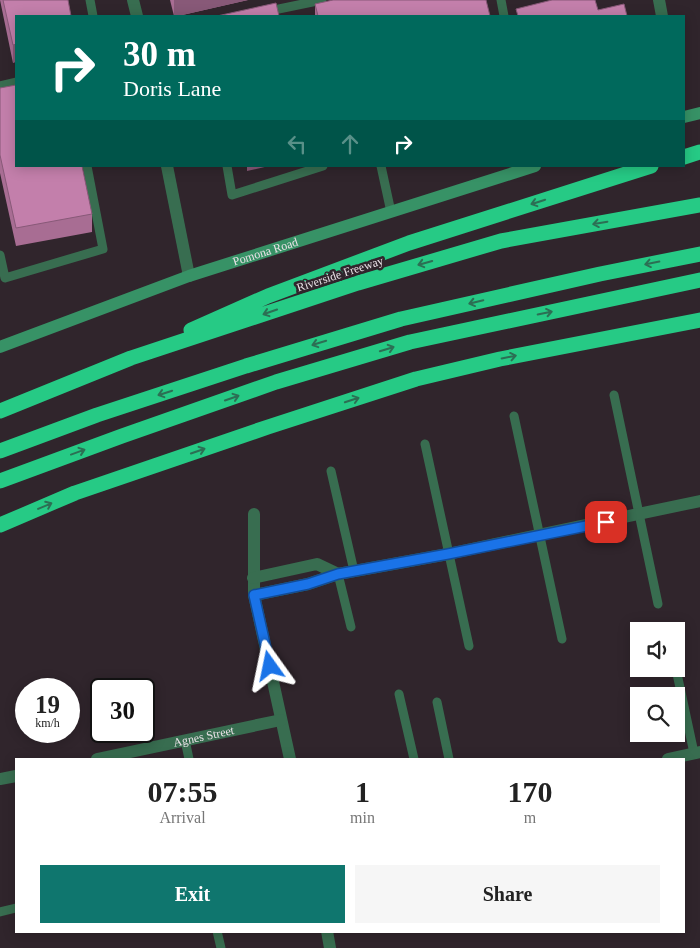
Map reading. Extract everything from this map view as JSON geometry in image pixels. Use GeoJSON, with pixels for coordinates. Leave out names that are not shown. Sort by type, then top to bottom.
{"type":"FeatureCollection","features":[{"type":"Feature","properties":{"kind":"highway"},"geometry":{"type":"LineString","coordinates":[[685,157],[700,152]]}},
{"type":"Feature","properties":{"kind":"highway"},"geometry":{"type":"LineString","coordinates":[[131,358],[268,296],[409,243],[648,167]]}},
{"type":"Feature","properties":{"kind":"highway","name":"Riverside Freeway"},"geometry":{"type":"LineString","coordinates":[[0,411],[131,358],[358,283],[501,241],[700,205]]}},
{"type":"Feature","properties":{"kind":"highway"},"geometry":{"type":"LineString","coordinates":[[0,451],[97,415],[246,366],[401,319],[600,274],[700,254]]}},
{"type":"Feature","properties":{"kind":"highway"},"geometry":{"type":"LineString","coordinates":[[0,481],[276,382],[410,342],[700,280]]}},
{"type":"Feature","properties":{"kind":"highway"},"geometry":{"type":"LineString","coordinates":[[0,525],[75,493],[416,379],[500,359],[700,320]]}},
{"type":"Feature","properties":{"kind":"main road"},"geometry":{"type":"LineString","coordinates":[[685,117],[700,112]]}},
{"type":"Feature","properties":{"kind":"main road","name":"Pomona Road"},"geometry":{"type":"LineString","coordinates":[[0,347],[189,276],[533,167]]}},
{"type":"Feature","properties":{"kind":"street"},"geometry":{"type":"LineString","coordinates":[[133,0],[136,15]]}},
{"type":"Feature","properties":{"kind":"street"},"geometry":{"type":"LineString","coordinates":[[659,0],[662,15]]}},
{"type":"Feature","properties":{"kind":"street"},"geometry":{"type":"LineString","coordinates":[[167,167],[189,276]]}},
{"type":"Feature","properties":{"kind":"street"},"geometry":{"type":"LineString","coordinates":[[254,595],[308,584],[354,570],[448,554],[700,502]]}},
{"type":"Feature","properties":{"kind":"street"},"geometry":{"type":"LineString","coordinates":[[254,514],[254,595],[290,758]]}},
{"type":"Feature","properties":{"kind":"street"},"geometry":{"type":"LineString","coordinates":[[254,578],[317,564],[338,574]]}},
{"type":"Feature","properties":{"kind":"street","name":"Agnes Street"},"geometry":{"type":"LineString","coordinates":[[102,758],[281,720]]}},
{"type":"Feature","properties":{"kind":"street"},"geometry":{"type":"LineString","coordinates":[[673,758],[697,753]]}},
{"type":"Feature","properties":{"kind":"street"},"geometry":{"type":"LineString","coordinates":[[0,779],[15,776]]}},
{"type":"Feature","properties":{"kind":"street"},"geometry":{"type":"LineString","coordinates":[[327,933],[330,948]]}},
{"type":"Feature","properties":{"kind":"lane"},"geometry":{"type":"LineString","coordinates":[[90,0],[93,15]]}},
{"type":"Feature","properties":{"kind":"lane"},"geometry":{"type":"LineString","coordinates":[[256,15],[289,12],[322,0]]}},
{"type":"Feature","properties":{"kind":"lane"},"geometry":{"type":"LineString","coordinates":[[500,0],[504,15]]}},
{"type":"Feature","properties":{"kind":"lane"},"geometry":{"type":"LineString","coordinates":[[0,86],[15,82]]}},
{"type":"Feature","properties":{"kind":"lane"},"geometry":{"type":"LineString","coordinates":[[0,256],[2,280],[103,249],[87,167]]}},
{"type":"Feature","properties":{"kind":"lane"},"geometry":{"type":"LineString","coordinates":[[227,167],[232,195],[320,167]]}},
{"type":"Feature","properties":{"kind":"lane"},"geometry":{"type":"LineString","coordinates":[[381,167],[391,212]]}},
{"type":"Feature","properties":{"kind":"lane"},"geometry":{"type":"LineString","coordinates":[[614,395],[658,604]]}},
{"type":"Feature","properties":{"kind":"lane"},"geometry":{"type":"LineString","coordinates":[[514,416],[562,639]]}},
{"type":"Feature","properties":{"kind":"lane"},"geometry":{"type":"LineString","coordinates":[[425,444],[468,646]]}},
{"type":"Feature","properties":{"kind":"lane"},"geometry":{"type":"LineString","coordinates":[[331,471],[354,570]]}},
{"type":"Feature","properties":{"kind":"lane"},"geometry":{"type":"LineString","coordinates":[[338,574],[351,628]]}},
{"type":"Feature","properties":{"kind":"lane"},"geometry":{"type":"LineString","coordinates":[[678,677],[697,753]]}},
{"type":"Feature","properties":{"kind":"lane"},"geometry":{"type":"LineString","coordinates":[[399,694],[414,758]]}},
{"type":"Feature","properties":{"kind":"lane"},"geometry":{"type":"LineString","coordinates":[[437,702],[449,758]]}},
{"type":"Feature","properties":{"kind":"lane"},"geometry":{"type":"LineString","coordinates":[[185,740],[189,758]]}},
{"type":"Feature","properties":{"kind":"lane"},"geometry":{"type":"LineString","coordinates":[[0,912],[15,908]]}},
{"type":"Feature","properties":{"kind":"lane"},"geometry":{"type":"LineString","coordinates":[[217,933],[221,948]]}},
{"type":"Feature","properties":{"kind":"building"},"geometry":{"type":"Polygon","coordinates":[[[3,0],[68,0],[71,15],[15,15],[15,44],[13,45],[3,0]]]}},
{"type":"Feature","properties":{"kind":"building"},"geometry":{"type":"Polygon","coordinates":[[[333,0],[486,0],[490,15],[318,15],[315,4],[333,0]]]}},
{"type":"Feature","properties":{"kind":"building"},"geometry":{"type":"Polygon","coordinates":[[[552,0],[595,0],[598,10],[624,4],[627,15],[518,15],[516,9],[552,0]]]}},
{"type":"Feature","properties":{"kind":"building"},"geometry":{"type":"Polygon","coordinates":[[[276,3],[279,15],[222,15],[276,3]]]}},
{"type":"Feature","properties":{"kind":"building"},"geometry":{"type":"Polygon","coordinates":[[[15,85],[15,167],[82,167],[92,214],[16,228],[0,155],[0,88],[15,85]]]}},
{"type":"Feature","properties":{"kind":"route"},"geometry":{"type":"LineString","coordinates":[[270,666],[254,595],[308,584],[354,570],[448,554],[606,522]]}}]}
